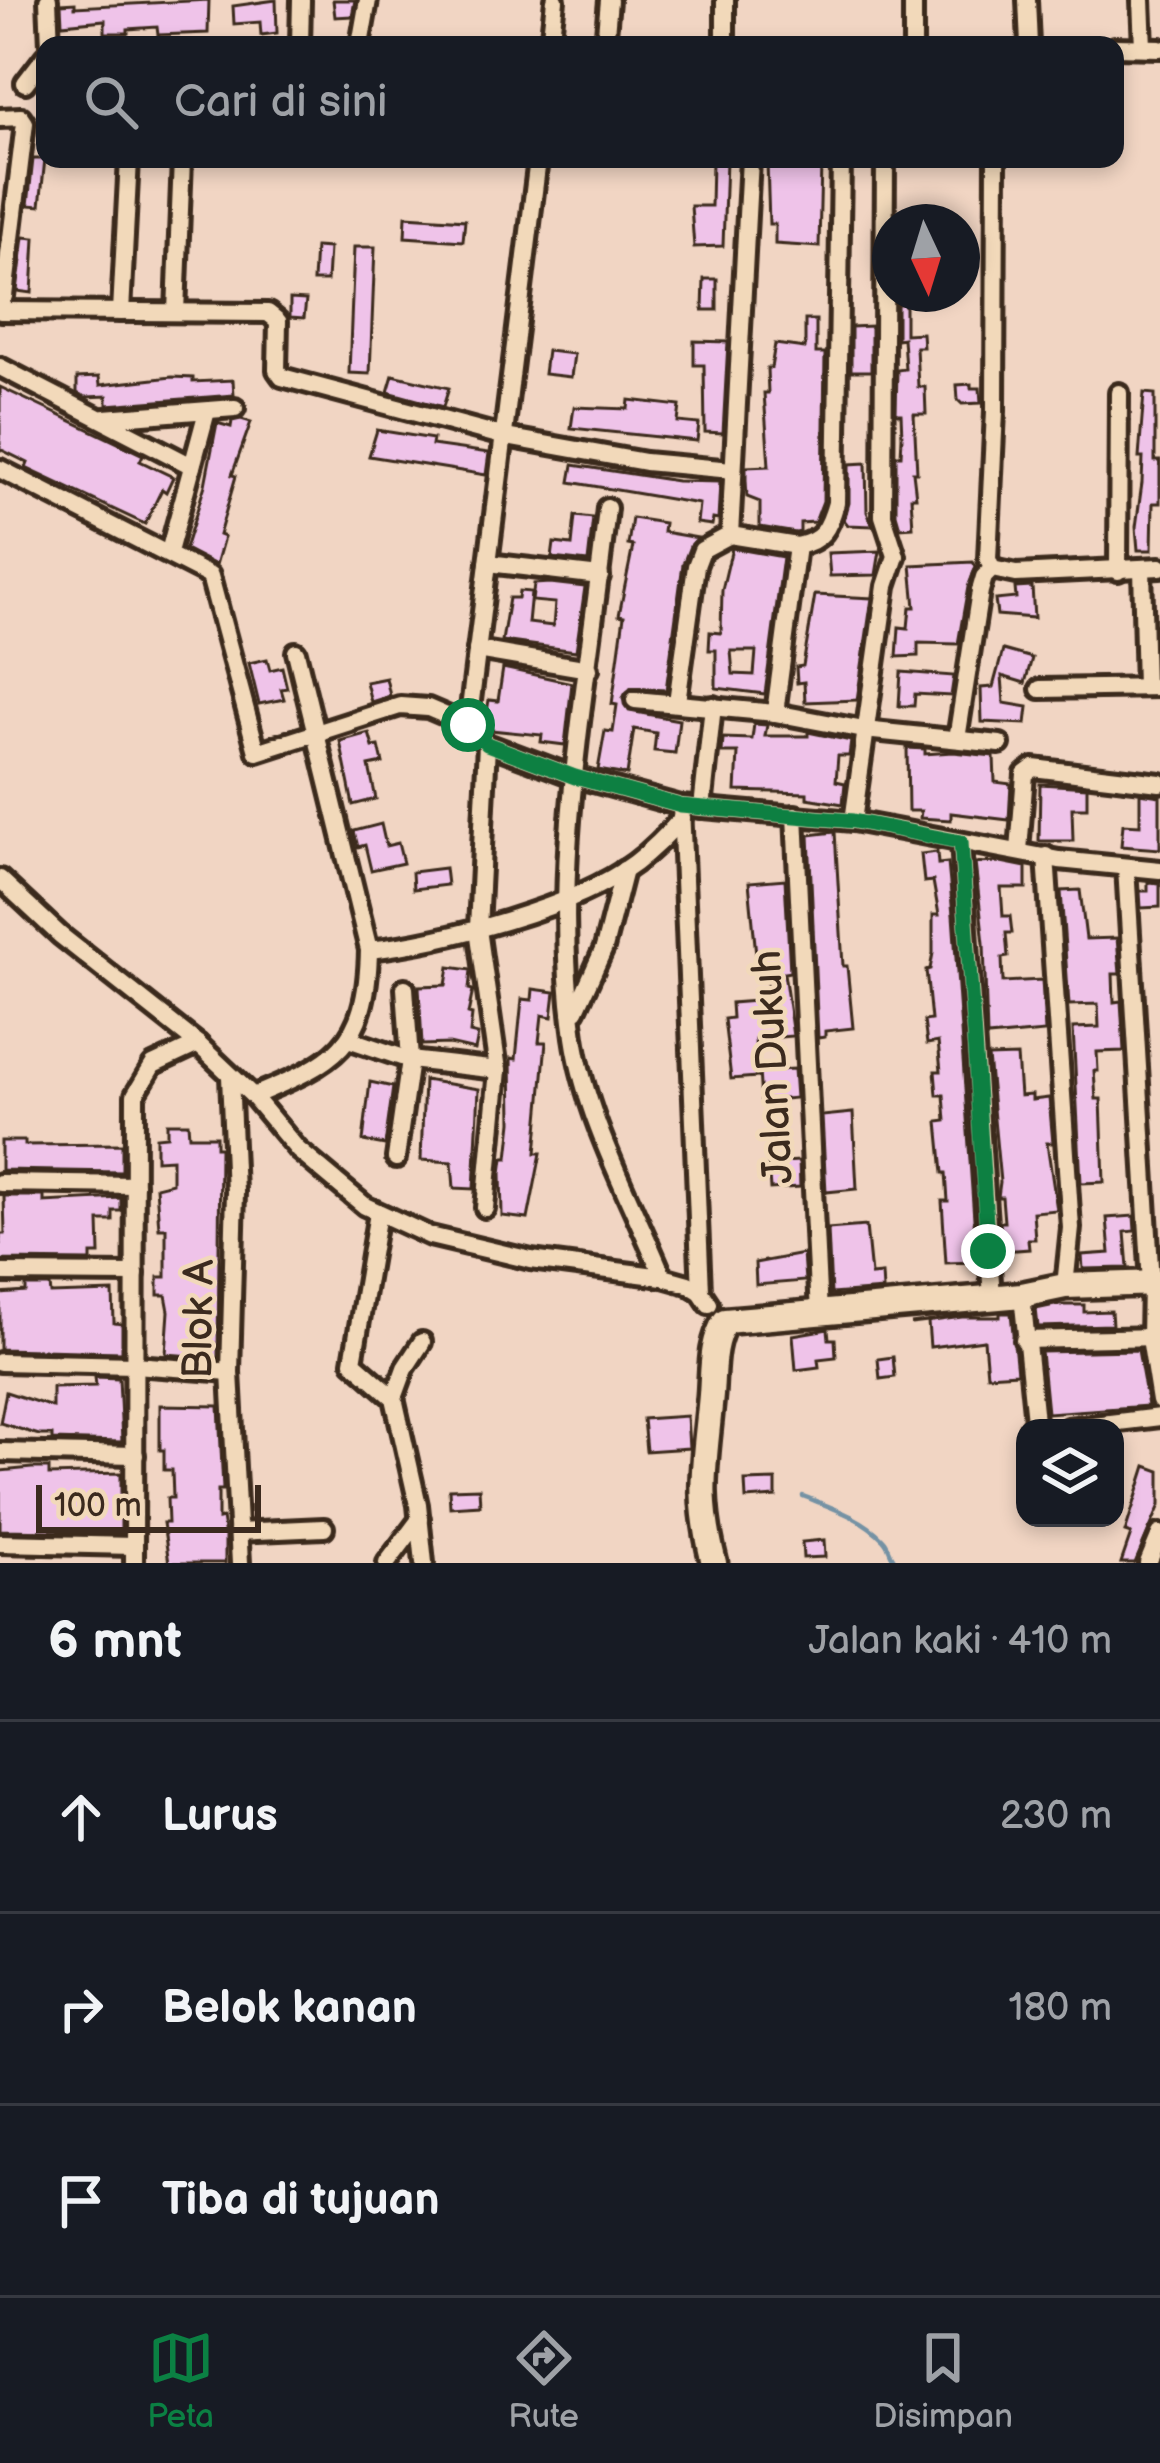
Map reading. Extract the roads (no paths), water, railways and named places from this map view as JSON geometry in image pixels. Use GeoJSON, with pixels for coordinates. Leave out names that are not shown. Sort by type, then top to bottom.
{"type":"FeatureCollection","features":[{"type":"Feature","properties":{"kind":"street"},"geometry":{"type":"LineString","coordinates":[[48,0],[50,36]]}},
{"type":"Feature","properties":{"kind":"street"},"geometry":{"type":"LineString","coordinates":[[300,36],[301,0]]}},
{"type":"Feature","properties":{"kind":"street"},"geometry":{"type":"LineString","coordinates":[[362,36],[368,0]]}},
{"type":"Feature","properties":{"kind":"street"},"geometry":{"type":"LineString","coordinates":[[551,36],[556,0]]}},
{"type":"Feature","properties":{"kind":"street"},"geometry":{"type":"LineString","coordinates":[[606,36],[609,0]]}},
{"type":"Feature","properties":{"kind":"street"},"geometry":{"type":"LineString","coordinates":[[725,0],[725,36]]}},
{"type":"Feature","properties":{"kind":"street"},"geometry":{"type":"LineString","coordinates":[[913,0],[913,36]]}},
{"type":"Feature","properties":{"kind":"street"},"geometry":{"type":"LineString","coordinates":[[1028,0],[1029,36]]}},
{"type":"Feature","properties":{"kind":"street"},"geometry":{"type":"LineString","coordinates":[[1141,0],[1151,47]]}},
{"type":"Feature","properties":{"kind":"street"},"geometry":{"type":"LineString","coordinates":[[0,118],[20,118],[26,123],[8,208],[0,306],[268,313],[278,321],[277,370],[282,377],[506,437],[645,462],[732,470]]}},
{"type":"Feature","properties":{"kind":"street"},"geometry":{"type":"LineString","coordinates":[[121,312],[129,168]]}},
{"type":"Feature","properties":{"kind":"street"},"geometry":{"type":"LineString","coordinates":[[176,312],[182,168]]}},
{"type":"Feature","properties":{"kind":"street"},"geometry":{"type":"LineString","coordinates":[[468,725],[537,168]]}},
{"type":"Feature","properties":{"kind":"street"},"geometry":{"type":"LineString","coordinates":[[730,535],[749,168]]}},
{"type":"Feature","properties":{"kind":"street"},"geometry":{"type":"LineString","coordinates":[[677,702],[702,550],[730,535],[797,546],[813,543],[830,528],[836,503],[841,168]]}},
{"type":"Feature","properties":{"kind":"street"},"geometry":{"type":"LineString","coordinates":[[853,821],[886,586],[896,556],[883,516],[885,168]]}},
{"type":"Feature","properties":{"kind":"street"},"geometry":{"type":"LineString","coordinates":[[996,168],[988,559],[992,569],[1005,574],[1151,568],[1152,687],[1040,689]]}},
{"type":"Feature","properties":{"kind":"street"},"geometry":{"type":"LineString","coordinates":[[0,367],[192,466]]}},
{"type":"Feature","properties":{"kind":"street"},"geometry":{"type":"LineString","coordinates":[[1118,571],[1119,393]]}},
{"type":"Feature","properties":{"kind":"street"},"geometry":{"type":"LineString","coordinates":[[104,418],[235,409]]}},
{"type":"Feature","properties":{"kind":"street"},"geometry":{"type":"LineString","coordinates":[[170,552],[207,411]]}},
{"type":"Feature","properties":{"kind":"street"},"geometry":{"type":"LineString","coordinates":[[0,469],[210,575],[257,752],[400,706],[422,706],[468,725],[487,744],[682,812],[702,808],[853,821],[1046,856],[1160,870]]}},
{"type":"Feature","properties":{"kind":"street"},"geometry":{"type":"LineString","coordinates":[[607,508],[575,777],[567,896],[574,1037],[594,1115],[663,1276]]}},
{"type":"Feature","properties":{"kind":"street"},"geometry":{"type":"LineString","coordinates":[[776,713],[797,546]]}},
{"type":"Feature","properties":{"kind":"street"},"geometry":{"type":"LineString","coordinates":[[488,562],[600,576]]}},
{"type":"Feature","properties":{"kind":"street"},"geometry":{"type":"LineString","coordinates":[[957,739],[978,603],[984,577],[992,569]]}},
{"type":"Feature","properties":{"kind":"street"},"geometry":{"type":"LineString","coordinates":[[476,650],[589,669]]}},
{"type":"Feature","properties":{"kind":"street"},"geometry":{"type":"LineString","coordinates":[[253,1096],[326,1064],[348,1040],[366,992],[369,950],[296,652]]}},
{"type":"Feature","properties":{"kind":"street"},"geometry":{"type":"LineString","coordinates":[[635,700],[776,713],[864,730],[1000,744]]}},
{"type":"Feature","properties":{"kind":"street"},"geometry":{"type":"LineString","coordinates":[[702,808],[712,706]]}},
{"type":"Feature","properties":{"kind":"street"},"geometry":{"type":"LineString","coordinates":[[485,1208],[498,1070],[478,929],[487,744]]}},
{"type":"Feature","properties":{"kind":"street"},"geometry":{"type":"LineString","coordinates":[[1018,851],[1025,775],[1033,768],[1160,783]]}},
{"type":"Feature","properties":{"kind":"street"},"geometry":{"type":"LineString","coordinates":[[369,950],[478,929],[567,896],[624,870],[682,812]]}},
{"type":"Feature","properties":{"kind":"street"},"geometry":{"type":"LineString","coordinates":[[0,879],[60,935],[198,1044],[253,1096],[311,1162],[378,1213],[430,1236],[512,1256],[663,1276],[688,1283],[705,1298],[682,812]]}},
{"type":"Feature","properties":{"kind":"street","name":"Jalan Dukuh"},"geometry":{"type":"LineString","coordinates":[[795,815],[820,1314]]}},
{"type":"Feature","properties":{"kind":"street"},"geometry":{"type":"LineString","coordinates":[[961,842],[992,1297]]}},
{"type":"Feature","properties":{"kind":"street"},"geometry":{"type":"LineString","coordinates":[[1046,856],[1071,1228],[1065,1286]]}},
{"type":"Feature","properties":{"kind":"street"},"geometry":{"type":"LineString","coordinates":[[1126,867],[1152,1166],[1160,1401]]}},
{"type":"Feature","properties":{"kind":"street"},"geometry":{"type":"LineString","coordinates":[[573,1015],[604,949],[624,870]]}},
{"type":"Feature","properties":{"kind":"street"},"geometry":{"type":"LineString","coordinates":[[396,1158],[410,1060],[405,988]]}},
{"type":"Feature","properties":{"kind":"street"},"geometry":{"type":"LineString","coordinates":[[348,1040],[410,1060],[498,1070]]}},
{"type":"Feature","properties":{"kind":"street"},"geometry":{"type":"LineString","coordinates":[[0,1543],[134,1554],[136,1095],[153,1065],[198,1044]]}},
{"type":"Feature","properties":{"kind":"street","name":"Blok A"},"geometry":{"type":"LineString","coordinates":[[230,1076],[235,1192],[230,1372],[240,1563]]}},
{"type":"Feature","properties":{"kind":"street"},"geometry":{"type":"LineString","coordinates":[[0,1183],[135,1185]]}},
{"type":"Feature","properties":{"kind":"street"},"geometry":{"type":"LineString","coordinates":[[378,1213],[353,1362],[394,1398]]}},
{"type":"Feature","properties":{"kind":"street"},"geometry":{"type":"LineString","coordinates":[[0,1274],[135,1274]]}},
{"type":"Feature","properties":{"kind":"street"},"geometry":{"type":"LineString","coordinates":[[714,1563],[700,1482],[718,1332],[724,1321],[1022,1295],[1065,1286],[1155,1283]]}},
{"type":"Feature","properties":{"kind":"street"},"geometry":{"type":"LineString","coordinates":[[1022,1295],[1035,1419]]}},
{"type":"Feature","properties":{"kind":"street"},"geometry":{"type":"LineString","coordinates":[[1024,1340],[1155,1337]]}},
{"type":"Feature","properties":{"kind":"street"},"geometry":{"type":"LineString","coordinates":[[422,1342],[394,1398],[420,1519],[424,1563]]}},
{"type":"Feature","properties":{"kind":"street"},"geometry":{"type":"LineString","coordinates":[[0,1362],[230,1372]]}},
{"type":"Feature","properties":{"kind":"street"},"geometry":{"type":"LineString","coordinates":[[1124,1421],[1160,1417]]}},
{"type":"Feature","properties":{"kind":"street"},"geometry":{"type":"LineString","coordinates":[[0,1452],[135,1455]]}},
{"type":"Feature","properties":{"kind":"street"},"geometry":{"type":"LineString","coordinates":[[387,1563],[420,1519]]}},
{"type":"Feature","properties":{"kind":"street"},"geometry":{"type":"LineString","coordinates":[[238,1532],[324,1528]]}},
{"type":"Feature","properties":{"kind":"street"},"geometry":{"type":"LineString","coordinates":[[1148,1563],[1160,1534]]}},
{"type":"Feature","properties":{"kind":"waterway"},"geometry":{"type":"LineString","coordinates":[[803,1496],[865,1525],[883,1539],[898,1563]]}}]}
